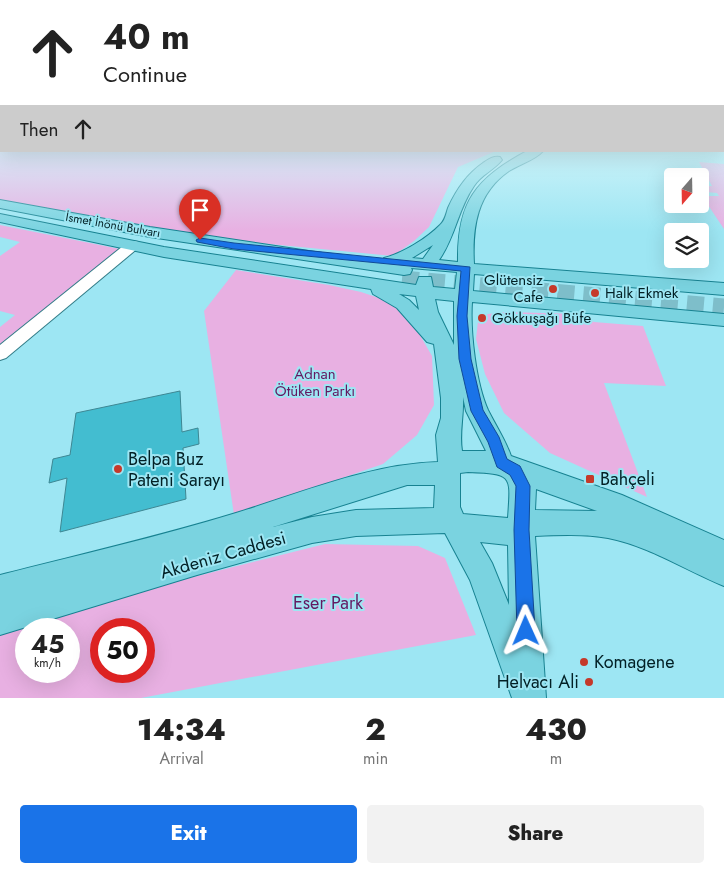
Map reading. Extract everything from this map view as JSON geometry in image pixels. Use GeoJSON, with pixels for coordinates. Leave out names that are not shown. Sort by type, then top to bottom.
{"type":"FeatureCollection","features":[{"type":"Feature","properties":{"kind":"main road"},"geometry":{"type":"LineString","coordinates":[[487,166],[473,176],[466,186],[437,254],[428,264],[424,292],[430,314],[445,347],[452,398],[452,418],[448,435],[450,468],[447,507],[482,573],[528,694]]}},
{"type":"Feature","properties":{"kind":"main road"},"geometry":{"type":"LineString","coordinates":[[510,166],[486,184],[472,208],[464,248],[466,269],[462,316],[465,359],[477,411],[509,467],[523,486],[522,527],[528,694]]}},
{"type":"Feature","properties":{"kind":"main road","name":"İsmet İnönü Bulvarı"},"geometry":{"type":"LineString","coordinates":[[0,204],[234,246],[400,270]]}},
{"type":"Feature","properties":{"kind":"main road","name":"İsmet İnönü Bulvarı"},"geometry":{"type":"LineString","coordinates":[[0,218],[222,255],[400,270]]}},
{"type":"Feature","properties":{"kind":"main road"},"geometry":{"type":"LineString","coordinates":[[40,226],[225,262],[424,292],[724,320]]}},
{"type":"Feature","properties":{"kind":"main road"},"geometry":{"type":"LineString","coordinates":[[400,270],[418,248],[448,227]]}},
{"type":"Feature","properties":{"kind":"main road"},"geometry":{"type":"LineString","coordinates":[[464,248],[484,262],[511,272]]}},
{"type":"Feature","properties":{"kind":"main road"},"geometry":{"type":"LineString","coordinates":[[400,270],[428,264],[466,269],[724,289]]}},
{"type":"Feature","properties":{"kind":"main road"},"geometry":{"type":"LineString","coordinates":[[368,284],[403,304],[445,347]]}},
{"type":"Feature","properties":{"kind":"main road"},"geometry":{"type":"LineString","coordinates":[[450,468],[468,460],[509,467],[613,504],[724,554]]}},
{"type":"Feature","properties":{"kind":"main road","name":"Akdeniz Caddesi"},"geometry":{"type":"LineString","coordinates":[[0,590],[234,526],[407,474],[450,468]]}},
{"type":"Feature","properties":{"kind":"main road","name":"Akdeniz Caddesi"},"geometry":{"type":"LineString","coordinates":[[0,620],[197,561],[312,530],[356,523],[454,523]]}},
{"type":"Feature","properties":{"kind":"main road"},"geometry":{"type":"LineString","coordinates":[[454,523],[506,532],[522,527],[593,523],[618,528],[646,537],[724,572]]}},
{"type":"Feature","properties":{"kind":"street"},"geometry":{"type":"LineString","coordinates":[[0,354],[133,245]]}},
{"type":"Feature","properties":{"kind":"green space"},"geometry":{"type":"Polygon","coordinates":[[[0,166],[461,166],[458,167],[429,227],[393,256],[199,237],[0,204],[0,166]]]}},
{"type":"Feature","properties":{"kind":"green space"},"geometry":{"type":"Polygon","coordinates":[[[701,166],[724,166],[724,229],[709,206],[709,196],[719,196],[717,193],[709,192],[709,186],[712,186],[709,180],[709,168],[702,168],[701,166]]]}},
{"type":"Feature","properties":{"kind":"green space"},"geometry":{"type":"Polygon","coordinates":[[[0,225],[120,249],[0,346],[0,327],[15,315],[0,311],[0,256],[20,242],[0,237],[0,225]]]}},
{"type":"Feature","properties":{"kind":"green space","name":"Adnan Ötüken Parkı"},"geometry":{"type":"Polygon","coordinates":[[[236,270],[329,285],[361,292],[394,303],[413,323],[432,356],[434,405],[417,435],[383,464],[234,515],[204,311],[236,270]]]}},
{"type":"Feature","properties":{"kind":"green space"},"geometry":{"type":"Polygon","coordinates":[[[505,312],[578,314],[594,322],[643,326],[666,386],[604,383],[647,497],[550,453],[504,413],[485,374],[476,339],[478,321],[488,314],[505,312]]]}},
{"type":"Feature","properties":{"kind":"green space","name":"Eser Park"},"geometry":{"type":"Polygon","coordinates":[[[325,544],[418,546],[445,558],[476,635],[141,698],[0,698],[0,634],[15,629],[15,683],[80,683],[80,618],[50,618],[118,596],[325,544]]]}},
{"type":"Feature","properties":{"kind":"building","name":"Belpa Buz Pateni Sarayı"},"geometry":{"type":"Polygon","coordinates":[[[180,391],[182,432],[198,428],[199,444],[183,448],[186,499],[60,532],[67,478],[49,483],[53,459],[70,455],[76,413],[180,391]]]}},
{"type":"Feature","properties":{"kind":"tunnel"},"geometry":{"type":"LineString","coordinates":[[402,279],[724,307]]}},
{"type":"Feature","properties":{"kind":"place","name":"Glütensiz Cafe"},"geometry":{"type":"Point","coordinates":[553,289]}},
{"type":"Feature","properties":{"kind":"place","name":"Halk Ekmek"},"geometry":{"type":"Point","coordinates":[595,293]}},
{"type":"Feature","properties":{"kind":"place","name":"Gökkuşağı Büfe"},"geometry":{"type":"Point","coordinates":[482,318]}},
{"type":"Feature","properties":{"kind":"place","name":"Belpa Buz Pateni Sarayı"},"geometry":{"type":"Point","coordinates":[118,469]}},
{"type":"Feature","properties":{"kind":"place","name":"Bahçeli"},"geometry":{"type":"Point","coordinates":[590,479]}},
{"type":"Feature","properties":{"kind":"place","name":"Komagene"},"geometry":{"type":"Point","coordinates":[584,662]}},
{"type":"Feature","properties":{"kind":"place","name":"Helvacı Ali"},"geometry":{"type":"Point","coordinates":[589,682]}},
{"type":"Feature","properties":{"kind":"route"},"geometry":{"type":"LineString","coordinates":[[200,240],[234,246],[466,269],[462,316],[465,359],[477,411],[494,441],[502,463],[509,465],[515,470],[523,486],[523,523],[521,530],[526,631]]}}]}
